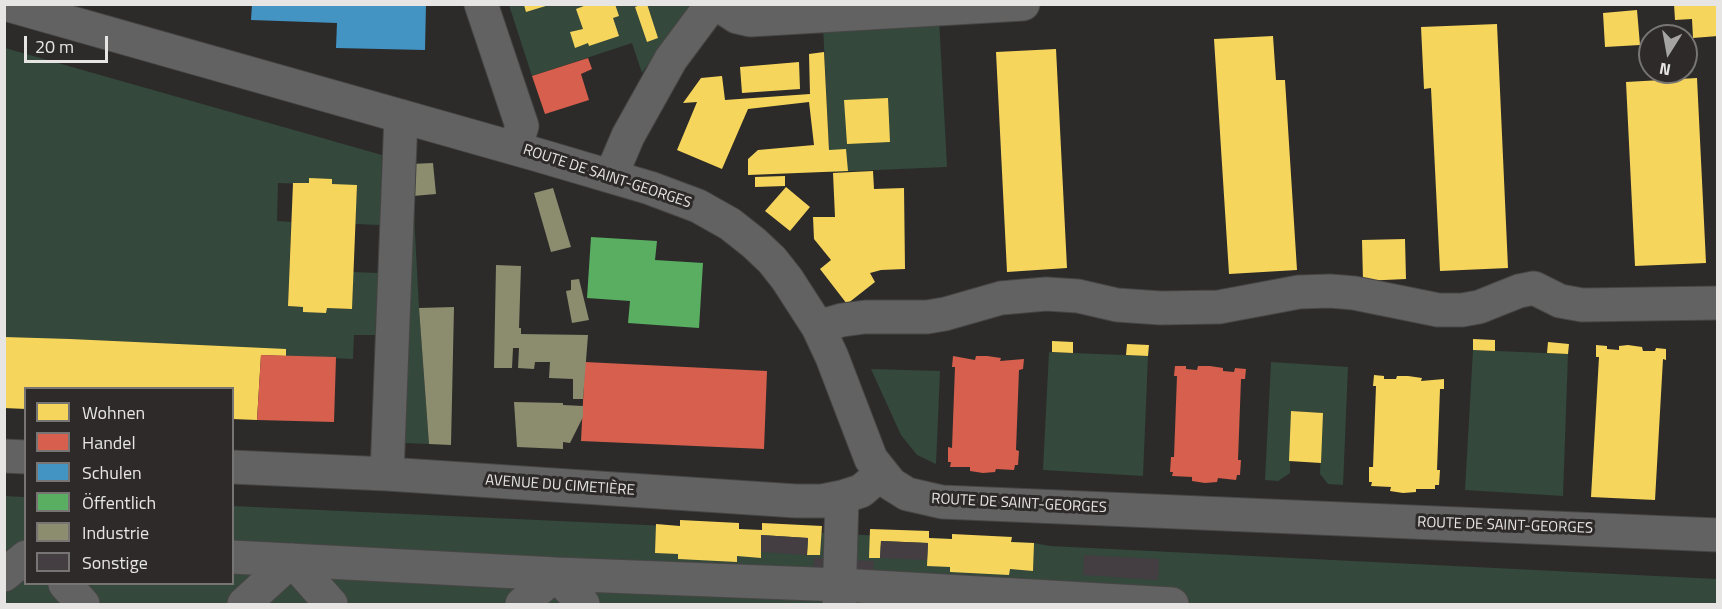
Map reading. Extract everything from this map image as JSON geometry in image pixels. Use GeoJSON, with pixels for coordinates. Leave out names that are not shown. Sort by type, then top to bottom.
{"type":"FeatureCollection","features":[{"type":"Feature","properties":{"kind":"street"},"geometry":{"type":"LineString","coordinates":[[482,4],[522,126],[515,148]]}},
{"type":"Feature","properties":{"kind":"street"},"geometry":{"type":"LineString","coordinates":[[611,176],[618,154],[670,59],[712,4]]}},
{"type":"Feature","properties":{"kind":"street"},"geometry":{"type":"LineString","coordinates":[[717,4],[737,17],[750,20],[1023,4]]}},
{"type":"Feature","properties":{"kind":"street","name":"ROUTE DE SAINT-GEORGES"},"geometry":{"type":"LineString","coordinates":[[6,5],[611,176],[678,197],[730,224],[772,260],[802,300],[832,357],[871,459],[891,484],[907,494],[942,502],[1718,535]]}},
{"type":"Feature","properties":{"kind":"street"},"geometry":{"type":"LineString","coordinates":[[387,474],[401,116]]}},
{"type":"Feature","properties":{"kind":"street"},"geometry":{"type":"LineString","coordinates":[[818,327],[842,320],[866,317],[927,317],[1000,298],[1046,294],[1078,296],[1117,305],[1161,308],[1219,307],[1299,292],[1330,291],[1354,293],[1438,310],[1462,310],[1479,307],[1518,291],[1534,288],[1560,301],[1582,305],[1718,303]]}},
{"type":"Feature","properties":{"kind":"street"},"geometry":{"type":"LineString","coordinates":[[4,456],[24,457]]}},
{"type":"Feature","properties":{"kind":"street","name":"AVENUE DU CIMETIÈRE"},"geometry":{"type":"LineString","coordinates":[[234,467],[387,474],[796,501],[822,501],[861,491],[881,474]]}},
{"type":"Feature","properties":{"kind":"street"},"geometry":{"type":"LineString","coordinates":[[839,600],[842,497]]}},
{"type":"Feature","properties":{"kind":"street"},"geometry":{"type":"LineString","coordinates":[[4,547],[24,548]]}},
{"type":"Feature","properties":{"kind":"street"},"geometry":{"type":"LineString","coordinates":[[234,557],[556,574],[839,600],[1172,604]]}},
{"type":"Feature","properties":{"kind":"street"},"geometry":{"type":"LineString","coordinates":[[4,575],[24,559]]}},
{"type":"Feature","properties":{"kind":"street"},"geometry":{"type":"LineString","coordinates":[[244,604],[292,560]]}},
{"type":"Feature","properties":{"kind":"street"},"geometry":{"type":"LineString","coordinates":[[292,560],[331,604]]}},
{"type":"Feature","properties":{"kind":"street"},"geometry":{"type":"LineString","coordinates":[[522,604],[556,574]]}},
{"type":"Feature","properties":{"kind":"street"},"geometry":{"type":"LineString","coordinates":[[556,574],[583,604]]}},
{"type":"Feature","properties":{"kind":"street"},"geometry":{"type":"LineString","coordinates":[[66,585],[83,604]]}},
{"type":"Feature","properties":{"kind":"green space"},"geometry":{"type":"Polygon","coordinates":[[[509,5],[690,5],[642,73],[632,43],[532,76],[509,5]]]}},
{"type":"Feature","properties":{"kind":"green space"},"geometry":{"type":"Polygon","coordinates":[[[939,18],[947,167],[830,172],[823,25],[939,18]]]}},
{"type":"Feature","properties":{"kind":"green space"},"geometry":{"type":"Polygon","coordinates":[[[5,48],[382,155],[380,225],[355,224],[357,186],[278,183],[277,221],[291,222],[288,306],[352,309],[353,272],[378,273],[375,335],[354,335],[353,359],[5,343],[5,48]]]}},
{"type":"Feature","properties":{"kind":"green space"},"geometry":{"type":"Polygon","coordinates":[[[413,196],[429,444],[404,443],[409,351],[402,349],[413,196]]]}},
{"type":"Feature","properties":{"kind":"green space"},"geometry":{"type":"Polygon","coordinates":[[[1473,350],[1568,354],[1563,496],[1465,490],[1473,350]]]}},
{"type":"Feature","properties":{"kind":"green space"},"geometry":{"type":"Polygon","coordinates":[[[1049,352],[1148,356],[1143,476],[1043,470],[1049,352]]]}},
{"type":"Feature","properties":{"kind":"green space"},"geometry":{"type":"Polygon","coordinates":[[[1271,362],[1348,367],[1343,485],[1328,484],[1320,474],[1322,413],[1291,411],[1290,473],[1278,481],[1265,480],[1271,362]]]}},
{"type":"Feature","properties":{"kind":"green space"},"geometry":{"type":"Polygon","coordinates":[[[871,369],[940,371],[936,464],[917,455],[901,435],[871,369]]]}},
{"type":"Feature","properties":{"kind":"green space"},"geometry":{"type":"Polygon","coordinates":[[[4,496],[24,497],[24,585],[234,585],[234,506],[1034,543],[1050,546],[1717,579],[1717,604],[5,604],[4,496]]]}},
{"type":"Feature","properties":{"kind":"building: Wohnen"},"geometry":{"type":"Polygon","coordinates":[[[589,4],[615,4],[619,16],[613,18],[619,36],[575,48],[570,32],[583,29],[576,9],[589,4]]]}},
{"type":"Feature","properties":{"kind":"building: Wohnen"},"geometry":{"type":"Polygon","coordinates":[[[647,4],[658,38],[647,42],[635,7],[647,4]]]}},
{"type":"Feature","properties":{"kind":"building: Wohnen"},"geometry":{"type":"Polygon","coordinates":[[[1674,4],[1718,4],[1718,36],[1698,38],[1698,24],[1692,24],[1692,19],[1675,20],[1674,4]]]}},
{"type":"Feature","properties":{"kind":"building: Wohnen"},"geometry":{"type":"Polygon","coordinates":[[[524,5],[549,5],[526,12],[524,5]]]}},
{"type":"Feature","properties":{"kind":"building: Wohnen"},"geometry":{"type":"Polygon","coordinates":[[[1637,10],[1638,45],[1605,47],[1603,13],[1637,10]]]}},
{"type":"Feature","properties":{"kind":"building: Wohnen"},"geometry":{"type":"Polygon","coordinates":[[[1497,24],[1508,268],[1440,271],[1431,88],[1424,89],[1421,27],[1497,24]]]}},
{"type":"Feature","properties":{"kind":"building: Wohnen"},"geometry":{"type":"Polygon","coordinates":[[[1273,36],[1276,80],[1285,80],[1297,270],[1229,274],[1214,39],[1273,36]]]}},
{"type":"Feature","properties":{"kind":"building: Wohnen"},"geometry":{"type":"Polygon","coordinates":[[[1056,49],[1067,268],[1007,272],[996,52],[1056,49]]]}},
{"type":"Feature","properties":{"kind":"building: Wohnen"},"geometry":{"type":"Polygon","coordinates":[[[824,52],[829,150],[846,149],[848,171],[748,175],[748,159],[758,150],[814,145],[809,102],[748,109],[722,169],[677,150],[697,102],[683,103],[701,78],[722,76],[725,100],[810,94],[809,54],[824,52]]]}},
{"type":"Feature","properties":{"kind":"building: Wohnen"},"geometry":{"type":"Polygon","coordinates":[[[799,62],[800,89],[742,93],[740,67],[799,62]]]}},
{"type":"Feature","properties":{"kind":"building: Wohnen"},"geometry":{"type":"Polygon","coordinates":[[[1626,82],[1697,84],[1706,263],[1635,266],[1626,82]]]}},
{"type":"Feature","properties":{"kind":"building: Wohnen"},"geometry":{"type":"Polygon","coordinates":[[[888,98],[890,142],[847,144],[844,100],[888,98]]]}},
{"type":"Feature","properties":{"kind":"building: Wohnen"},"geometry":{"type":"Polygon","coordinates":[[[873,171],[874,189],[904,188],[905,269],[870,273],[875,282],[847,304],[820,269],[831,260],[814,239],[813,217],[835,217],[833,173],[873,171]]]}},
{"type":"Feature","properties":{"kind":"building: Wohnen"},"geometry":{"type":"Polygon","coordinates":[[[785,176],[785,186],[755,187],[755,177],[785,176]]]}},
{"type":"Feature","properties":{"kind":"building: Wohnen"},"geometry":{"type":"Polygon","coordinates":[[[309,178],[332,179],[332,184],[357,185],[352,309],[327,308],[326,313],[303,312],[303,307],[288,306],[293,183],[309,183],[309,178]]]}},
{"type":"Feature","properties":{"kind":"building: Wohnen"},"geometry":{"type":"Polygon","coordinates":[[[786,187],[810,207],[790,231],[765,211],[786,187]]]}},
{"type":"Feature","properties":{"kind":"building: Wohnen"},"geometry":{"type":"Polygon","coordinates":[[[1405,239],[1406,279],[1363,281],[1362,240],[1405,239]]]}},
{"type":"Feature","properties":{"kind":"building: Wohnen"},"geometry":{"type":"Polygon","coordinates":[[[4,337],[286,349],[286,356],[261,355],[257,420],[234,419],[234,387],[24,387],[24,409],[4,408],[4,337]]]}},
{"type":"Feature","properties":{"kind":"building: Wohnen"},"geometry":{"type":"Polygon","coordinates":[[[1473,339],[1495,340],[1495,351],[1473,350],[1473,339]]]}},
{"type":"Feature","properties":{"kind":"building: Wohnen"},"geometry":{"type":"Polygon","coordinates":[[[1052,341],[1073,342],[1073,353],[1052,352],[1052,341]]]}},
{"type":"Feature","properties":{"kind":"building: Wohnen"},"geometry":{"type":"Polygon","coordinates":[[[1548,342],[1569,344],[1568,354],[1547,353],[1548,342]]]}},
{"type":"Feature","properties":{"kind":"building: Wohnen"},"geometry":{"type":"Polygon","coordinates":[[[1127,344],[1149,345],[1148,356],[1126,355],[1127,344]]]}},
{"type":"Feature","properties":{"kind":"building: Wohnen"},"geometry":{"type":"Polygon","coordinates":[[[1596,345],[1619,350],[1619,346],[1628,345],[1642,347],[1643,351],[1655,351],[1656,348],[1666,349],[1666,360],[1663,359],[1655,500],[1591,497],[1599,357],[1596,357],[1596,345]]]}},
{"type":"Feature","properties":{"kind":"building: Wohnen"},"geometry":{"type":"Polygon","coordinates":[[[1374,375],[1384,376],[1384,379],[1408,376],[1422,378],[1421,381],[1444,379],[1444,389],[1440,389],[1437,470],[1440,470],[1439,485],[1435,485],[1435,489],[1416,489],[1416,492],[1403,493],[1390,491],[1391,487],[1371,486],[1369,467],[1373,467],[1376,386],[1373,386],[1374,375]]]}},
{"type":"Feature","properties":{"kind":"building: Wohnen"},"geometry":{"type":"Polygon","coordinates":[[[1291,411],[1323,413],[1321,463],[1289,461],[1291,411]]]}},
{"type":"Feature","properties":{"kind":"building: Wohnen"},"geometry":{"type":"Polygon","coordinates":[[[680,520],[739,523],[739,529],[762,530],[762,523],[822,526],[820,555],[807,555],[808,538],[761,535],[761,558],[737,556],[737,562],[678,559],[678,554],[655,553],[656,524],[680,526],[680,520]]]}},
{"type":"Feature","properties":{"kind":"building: Wohnen"},"geometry":{"type":"Polygon","coordinates":[[[870,529],[929,531],[929,538],[952,539],[952,534],[1012,537],[1011,542],[1034,543],[1033,571],[1010,569],[1009,575],[950,572],[950,567],[927,566],[928,543],[881,541],[880,558],[869,558],[870,529]]]}},
{"type":"Feature","properties":{"kind":"building: Handel"},"geometry":{"type":"Polygon","coordinates":[[[588,58],[592,69],[581,74],[589,100],[545,114],[532,76],[588,58]]]}},
{"type":"Feature","properties":{"kind":"building: Handel"},"geometry":{"type":"Polygon","coordinates":[[[261,355],[336,357],[334,422],[257,420],[261,355]]]}},
{"type":"Feature","properties":{"kind":"building: Handel"},"geometry":{"type":"Polygon","coordinates":[[[953,356],[975,360],[976,356],[1001,358],[1000,361],[1024,359],[1023,369],[1019,370],[1016,450],[1019,451],[1018,465],[1015,465],[1014,470],[996,469],[995,472],[983,473],[970,471],[970,467],[950,467],[948,447],[952,448],[955,367],[952,367],[953,356]]]}},
{"type":"Feature","properties":{"kind":"building: Handel"},"geometry":{"type":"Polygon","coordinates":[[[585,362],[767,371],[764,449],[581,441],[585,362]]]}},
{"type":"Feature","properties":{"kind":"building: Handel"},"geometry":{"type":"Polygon","coordinates":[[[1175,366],[1186,366],[1186,369],[1197,370],[1198,366],[1210,366],[1234,372],[1235,368],[1246,369],[1245,379],[1241,379],[1238,460],[1241,460],[1240,475],[1237,475],[1236,480],[1218,478],[1217,482],[1205,483],[1192,481],[1192,477],[1172,476],[1173,472],[1170,472],[1171,457],[1174,457],[1177,376],[1174,376],[1175,366]]]}},
{"type":"Feature","properties":{"kind":"building: Schulen"},"geometry":{"type":"Polygon","coordinates":[[[252,4],[426,4],[425,50],[336,48],[337,23],[251,20],[252,4]]]}},
{"type":"Feature","properties":{"kind":"building: Öffentlich"},"geometry":{"type":"Polygon","coordinates":[[[591,237],[657,241],[655,260],[703,263],[699,328],[628,323],[630,301],[587,298],[591,237]]]}},
{"type":"Feature","properties":{"kind":"building: Industrie"},"geometry":{"type":"Polygon","coordinates":[[[433,163],[436,194],[413,196],[410,164],[433,163]]]}},
{"type":"Feature","properties":{"kind":"building: Industrie"},"geometry":{"type":"Polygon","coordinates":[[[553,188],[571,247],[551,252],[534,193],[553,188]]]}},
{"type":"Feature","properties":{"kind":"building: Industrie"},"geometry":{"type":"Polygon","coordinates":[[[496,265],[521,266],[519,328],[521,328],[521,334],[588,335],[583,399],[573,399],[573,379],[549,378],[550,362],[535,362],[534,369],[518,368],[519,348],[513,348],[512,368],[494,368],[496,265]]]}},
{"type":"Feature","properties":{"kind":"building: Industrie"},"geometry":{"type":"Polygon","coordinates":[[[579,279],[589,320],[572,323],[566,291],[571,290],[571,280],[579,279]]]}},
{"type":"Feature","properties":{"kind":"building: Industrie"},"geometry":{"type":"Polygon","coordinates":[[[454,307],[451,445],[429,444],[419,308],[454,307]]]}},
{"type":"Feature","properties":{"kind":"building: Industrie"},"geometry":{"type":"Polygon","coordinates":[[[514,402],[563,403],[563,405],[583,406],[583,417],[570,443],[563,442],[563,449],[517,447],[514,402]]]}},
{"type":"Feature","properties":{"kind":"building: Sonstige"},"geometry":{"type":"Polygon","coordinates":[[[761,535],[808,538],[807,555],[761,552],[761,535]]]}},
{"type":"Feature","properties":{"kind":"building: Sonstige"},"geometry":{"type":"Polygon","coordinates":[[[881,541],[928,543],[927,560],[880,558],[881,541]]]}},
{"type":"Feature","properties":{"kind":"building: Sonstige"},"geometry":{"type":"Polygon","coordinates":[[[1084,555],[1159,559],[1158,580],[1083,575],[1084,555]]]}},
{"type":"Feature","properties":{"kind":"building: Sonstige"},"geometry":{"type":"Polygon","coordinates":[[[814,558],[874,561],[873,581],[813,578],[814,558]]]}}]}
